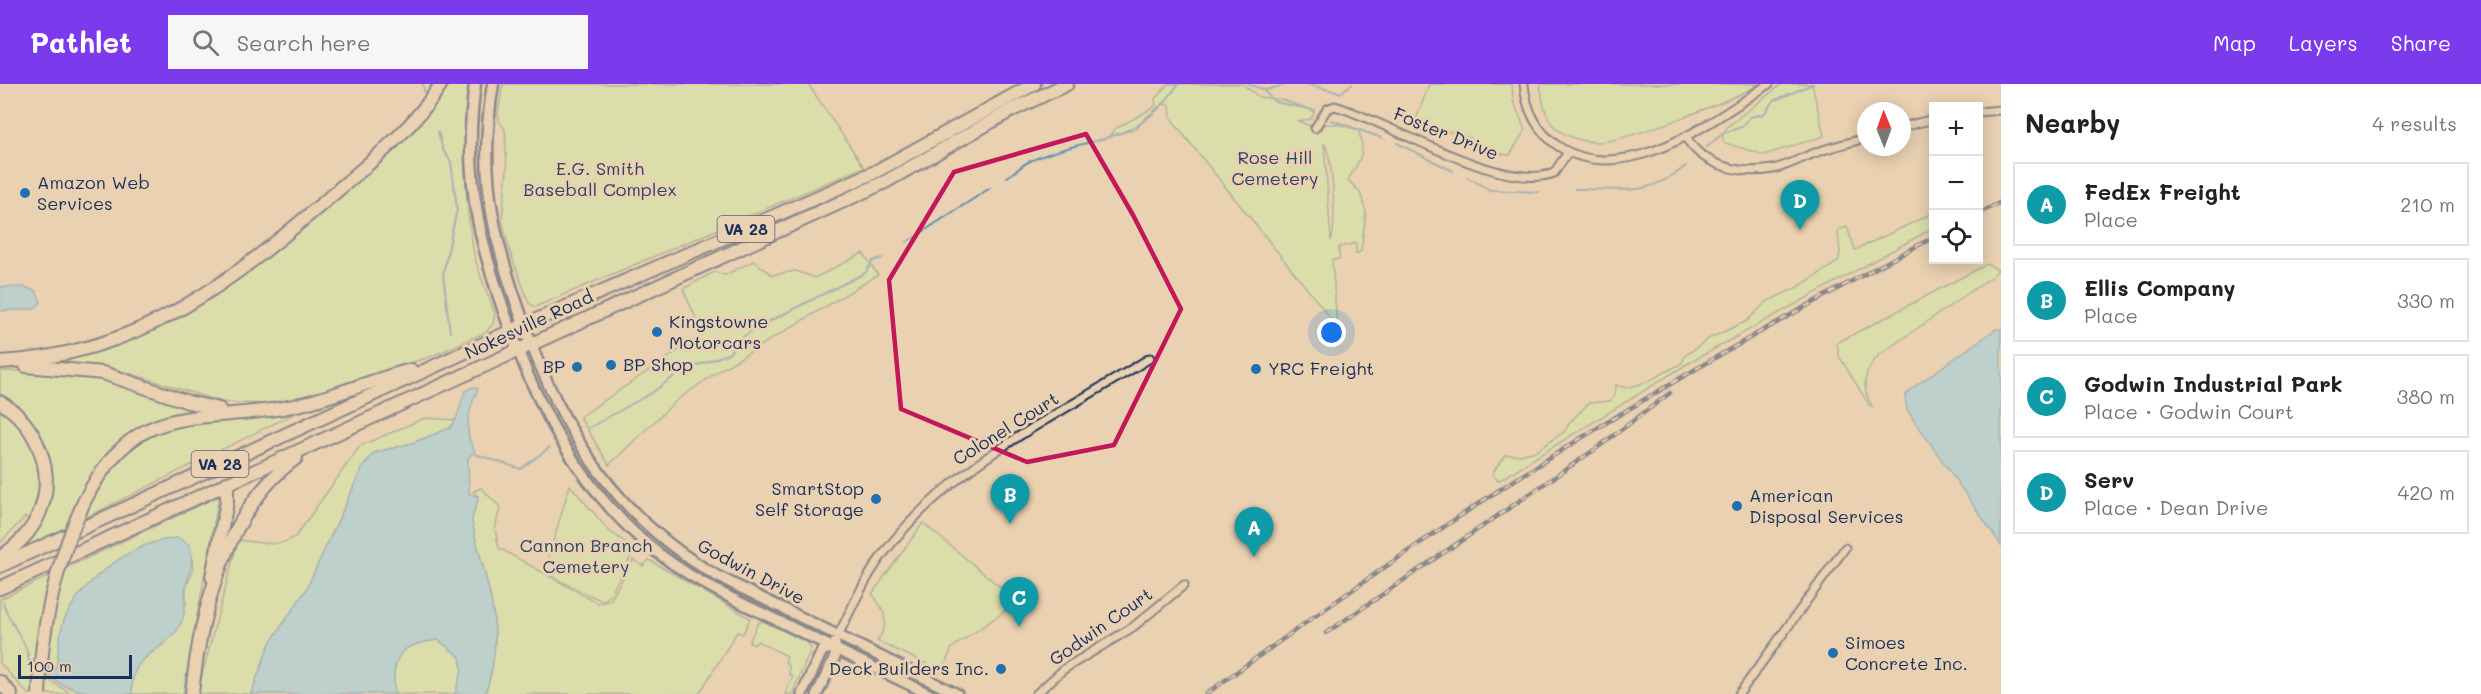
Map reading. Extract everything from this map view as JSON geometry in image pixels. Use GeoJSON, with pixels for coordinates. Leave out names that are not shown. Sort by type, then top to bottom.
{"type":"FeatureCollection","features":[{"type":"Feature","properties":{"kind":"highway"},"geometry":{"type":"LineString","coordinates":[[0,363],[46,358],[98,345],[155,323],[202,298],[252,262],[383,152],[417,116],[441,84]]}},
{"type":"Feature","properties":{"kind":"highway","name":"Nokesville Road"},"geometry":{"type":"LineString","coordinates":[[0,566],[441,362],[875,172],[1034,84]]}},
{"type":"Feature","properties":{"kind":"highway","name":"Nokesville Road"},"geometry":{"type":"LineString","coordinates":[[0,588],[885,182],[1012,110],[1067,84]]}},
{"type":"Feature","properties":{"kind":"highway"},"geometry":{"type":"LineString","coordinates":[[39,694],[45,618],[64,552],[84,501],[102,467],[112,455],[147,429],[189,416],[282,408],[310,402],[384,377],[441,362]]}},
{"type":"Feature","properties":{"kind":"highway"},"geometry":{"type":"LineString","coordinates":[[0,363],[85,370],[201,406],[244,411]]}},
{"type":"Feature","properties":{"kind":"highway"},"geometry":{"type":"LineString","coordinates":[[0,402],[17,414],[34,436],[43,459],[46,482],[42,506],[32,527],[0,558]]}},
{"type":"Feature","properties":{"kind":"highway"},"geometry":{"type":"LineString","coordinates":[[204,616],[232,541],[250,504],[287,464],[332,435]]}},
{"type":"Feature","properties":{"kind":"highway"},"geometry":{"type":"LineString","coordinates":[[192,694],[204,616],[227,502],[228,483]]}},
{"type":"Feature","properties":{"kind":"highway"},"geometry":{"type":"LineString","coordinates":[[0,682],[11,694]]}},
{"type":"Feature","properties":{"kind":"main road","name":"Godwin Drive"},"geometry":{"type":"LineString","coordinates":[[475,84],[470,141],[474,202],[486,262],[518,350]]}},
{"type":"Feature","properties":{"kind":"main road","name":"Godwin Drive"},"geometry":{"type":"LineString","coordinates":[[493,84],[487,133],[490,207],[501,258],[531,344]]}},
{"type":"Feature","properties":{"kind":"street"},"geometry":{"type":"LineString","coordinates":[[1524,84],[1528,105],[1538,126],[1549,139],[1568,152],[1591,160],[1614,160],[1664,147],[1686,137],[1769,84]]}},
{"type":"Feature","properties":{"kind":"street","name":"Foster Drive"},"geometry":{"type":"LineString","coordinates":[[1315,128],[1327,109],[1335,106],[1481,166],[1517,174],[1554,173],[1568,152]]}},
{"type":"Feature","properties":{"kind":"street"},"geometry":{"type":"LineString","coordinates":[[1983,112],[2001,110]]}},
{"type":"Feature","properties":{"kind":"street"},"geometry":{"type":"LineString","coordinates":[[1911,125],[1929,120]]}},
{"type":"Feature","properties":{"kind":"street"},"geometry":{"type":"LineString","coordinates":[[1686,137],[1696,153],[1712,163],[1761,170],[1787,165],[1813,153],[1857,141]]}},
{"type":"Feature","properties":{"kind":"street","name":"Godwin Drive"},"geometry":{"type":"LineString","coordinates":[[531,344],[548,386],[573,435],[608,484],[649,526],[684,555],[717,576],[957,694]]}},
{"type":"Feature","properties":{"kind":"street","name":"Godwin Drive"},"geometry":{"type":"LineString","coordinates":[[518,350],[542,407],[567,453],[596,491],[640,538],[707,586],[929,694]]}},
{"type":"Feature","properties":{"kind":"street","name":"Colonel Court"},"geometry":{"type":"LineString","coordinates":[[838,636],[872,571],[905,527],[937,495],[980,461],[1150,358]]}},
{"type":"Feature","properties":{"kind":"street"},"geometry":{"type":"LineString","coordinates":[[640,538],[649,526]]}},
{"type":"Feature","properties":{"kind":"street"},"geometry":{"type":"LineString","coordinates":[[1739,694],[1845,548]]}},
{"type":"Feature","properties":{"kind":"street","name":"Godwin Court"},"geometry":{"type":"LineString","coordinates":[[1036,694],[1064,669],[1133,627],[1184,585]]}},
{"type":"Feature","properties":{"kind":"street"},"geometry":{"type":"LineString","coordinates":[[817,694],[835,657],[833,647],[838,636]]}},
{"type":"Feature","properties":{"kind":"street"},"geometry":{"type":"LineString","coordinates":[[802,694],[822,651],[833,647]]}},
{"type":"Feature","properties":{"kind":"highlighted area"},"geometry":{"type":"Polygon","coordinates":[[[1086,134],[1133,215],[1181,309],[1114,445],[1027,462],[901,409],[889,280],[954,172],[1086,134]]]}},
{"type":"Feature","properties":{"kind":"green space"},"geometry":{"type":"Polygon","coordinates":[[[449,84],[469,84],[465,146],[470,227],[479,273],[495,314],[493,324],[486,332],[435,355],[304,398],[264,404],[222,402],[109,367],[68,363],[68,357],[233,282],[449,84]]]}},
{"type":"Feature","properties":{"kind":"green space","name":"E.G. Smith Baseball Complex"},"geometry":{"type":"Polygon","coordinates":[[[503,84],[808,84],[864,167],[535,307],[529,303],[510,252],[502,219],[507,170],[505,129],[499,121],[498,113],[503,84]]]}},
{"type":"Feature","properties":{"kind":"green space","name":"Rose Hill Cemetery"},"geometry":{"type":"Polygon","coordinates":[[[1168,84],[1242,84],[1259,97],[1283,100],[1311,110],[1314,112],[1311,119],[1298,121],[1320,130],[1323,125],[1332,124],[1359,131],[1361,153],[1348,180],[1360,192],[1366,212],[1361,251],[1356,254],[1356,243],[1339,247],[1339,259],[1332,260],[1337,326],[1175,124],[1171,117],[1170,105],[1162,104],[1143,120],[1137,129],[1109,136],[1115,129],[1153,108],[1156,105],[1155,99],[1168,84]],[[1324,143],[1331,241],[1334,207],[1332,176],[1324,143]]]}},
{"type":"Feature","properties":{"kind":"green space"},"geometry":{"type":"Polygon","coordinates":[[[1429,84],[1512,84],[1513,100],[1525,130],[1510,155],[1490,153],[1485,146],[1478,146],[1472,139],[1416,120],[1429,84]]]}},
{"type":"Feature","properties":{"kind":"green space"},"geometry":{"type":"Polygon","coordinates":[[[1540,84],[1759,84],[1680,119],[1631,135],[1598,142],[1575,138],[1555,127],[1546,112],[1540,84]]]}},
{"type":"Feature","properties":{"kind":"green space"},"geometry":{"type":"Polygon","coordinates":[[[1782,84],[1812,84],[1824,136],[1764,155],[1725,143],[1722,137],[1727,127],[1782,84]]]}},
{"type":"Feature","properties":{"kind":"green space"},"geometry":{"type":"Polygon","coordinates":[[[1929,215],[1929,230],[1687,364],[1498,481],[1492,474],[1505,455],[1520,455],[1536,451],[1564,432],[1570,422],[1589,403],[1610,401],[1615,396],[1616,385],[1626,388],[1647,382],[1682,363],[1685,356],[1710,338],[1747,321],[1766,302],[1800,286],[1830,267],[1838,261],[1840,254],[1838,230],[1847,227],[1855,250],[1929,215]]]}},
{"type":"Feature","properties":{"kind":"green space"},"geometry":{"type":"Polygon","coordinates":[[[863,253],[878,275],[720,370],[677,400],[609,465],[580,417],[703,334],[683,289],[714,272],[725,275],[754,261],[772,275],[796,271],[815,278],[863,253]]]}},
{"type":"Feature","properties":{"kind":"green space"},"geometry":{"type":"Polygon","coordinates":[[[1987,264],[1998,270],[1990,278],[1879,355],[1865,379],[1866,392],[1872,406],[1869,405],[1839,356],[1837,343],[1987,264]]]}},
{"type":"Feature","properties":{"kind":"green space"},"geometry":{"type":"Polygon","coordinates":[[[0,371],[64,372],[96,376],[194,409],[195,411],[158,423],[127,440],[102,465],[91,480],[82,498],[90,503],[111,467],[135,444],[149,437],[163,431],[194,424],[299,411],[29,546],[28,541],[40,523],[47,503],[49,483],[47,462],[32,425],[18,409],[0,396],[0,371]]]}},
{"type":"Feature","properties":{"kind":"green space"},"geometry":{"type":"Polygon","coordinates":[[[0,407],[24,429],[32,442],[39,472],[35,503],[29,518],[25,517],[0,543],[0,407]]]}},
{"type":"Feature","properties":{"kind":"green space"},"geometry":{"type":"Polygon","coordinates":[[[425,418],[456,420],[450,428],[412,443],[374,453],[362,468],[306,590],[270,643],[251,694],[197,694],[238,540],[275,544],[296,536],[360,446],[425,418]]]}},
{"type":"Feature","properties":{"kind":"green space","name":"Cannon Branch Cemetery"},"geometry":{"type":"Polygon","coordinates":[[[570,485],[609,531],[635,549],[609,597],[602,601],[554,578],[546,566],[570,485]]]}},
{"type":"Feature","properties":{"kind":"green space"},"geometry":{"type":"Polygon","coordinates":[[[481,488],[500,507],[495,530],[499,548],[597,603],[610,601],[633,560],[643,566],[649,560],[750,618],[743,634],[737,632],[699,694],[485,694],[492,670],[495,628],[472,523],[478,496],[473,492],[481,488]]]}},
{"type":"Feature","properties":{"kind":"green space"},"geometry":{"type":"Polygon","coordinates":[[[219,496],[183,694],[132,694],[131,678],[137,665],[160,646],[186,604],[186,587],[193,571],[192,555],[64,620],[56,669],[48,669],[45,678],[72,694],[28,694],[0,663],[0,599],[219,496]]]}},
{"type":"Feature","properties":{"kind":"green space"},"geometry":{"type":"Polygon","coordinates":[[[923,523],[1018,602],[952,648],[942,671],[877,641],[884,629],[885,617],[881,606],[872,594],[923,523]]]}},
{"type":"Feature","properties":{"kind":"green space"},"geometry":{"type":"Polygon","coordinates":[[[763,621],[808,643],[811,649],[792,694],[785,694],[793,676],[789,674],[789,666],[785,662],[787,656],[757,641],[754,645],[749,642],[758,623],[763,621]]]}},
{"type":"Feature","properties":{"kind":"green space"},"geometry":{"type":"Polygon","coordinates":[[[438,640],[460,657],[462,669],[455,694],[395,694],[394,670],[400,654],[415,645],[438,640]]]}},
{"type":"Feature","properties":{"kind":"water"},"geometry":{"type":"Polygon","coordinates":[[[0,287],[24,287],[36,291],[41,302],[34,309],[0,311],[0,287]]]}},
{"type":"Feature","properties":{"kind":"water"},"geometry":{"type":"Polygon","coordinates":[[[1996,329],[2001,329],[2001,545],[1907,410],[1905,396],[1911,389],[1996,329]]]}},
{"type":"Feature","properties":{"kind":"water"},"geometry":{"type":"Polygon","coordinates":[[[473,387],[478,389],[468,420],[469,436],[475,451],[468,458],[469,494],[478,496],[472,523],[495,628],[492,670],[485,694],[455,694],[462,669],[460,657],[438,640],[415,645],[400,654],[394,670],[395,694],[251,694],[270,643],[306,590],[362,469],[374,453],[412,443],[450,428],[456,420],[465,391],[473,387]]]}},
{"type":"Feature","properties":{"kind":"water"},"geometry":{"type":"Polygon","coordinates":[[[178,538],[190,545],[192,557],[183,619],[170,639],[140,662],[133,680],[132,694],[104,694],[78,690],[66,686],[45,673],[36,662],[51,670],[56,669],[65,618],[84,589],[112,564],[128,554],[162,540],[178,538]]]}},
{"type":"Feature","properties":{"kind":"waterway"},"geometry":{"type":"LineString","coordinates":[[423,84],[425,96]]}},
{"type":"Feature","properties":{"kind":"waterway"},"geometry":{"type":"LineString","coordinates":[[1007,177],[1030,161],[1129,129],[1163,105],[1178,84]]}},
{"type":"Feature","properties":{"kind":"waterway"},"geometry":{"type":"LineString","coordinates":[[1248,84],[1266,90],[1288,84]]}},
{"type":"Feature","properties":{"kind":"waterway"},"geometry":{"type":"LineString","coordinates":[[1307,84],[1340,93],[1352,84]]}},
{"type":"Feature","properties":{"kind":"waterway"},"geometry":{"type":"LineString","coordinates":[[1707,147],[1723,133],[1742,127],[1750,117],[1764,114],[1773,101],[1813,84]]}},
{"type":"Feature","properties":{"kind":"waterway"},"geometry":{"type":"LineString","coordinates":[[1262,89],[1275,102],[1314,110]]}},
{"type":"Feature","properties":{"kind":"waterway"},"geometry":{"type":"LineString","coordinates":[[1331,120],[1382,138]]}},
{"type":"Feature","properties":{"kind":"waterway"},"geometry":{"type":"LineString","coordinates":[[438,132],[443,150],[451,162],[457,209],[443,274],[450,332]]}},
{"type":"Feature","properties":{"kind":"waterway"},"geometry":{"type":"LineString","coordinates":[[1397,143],[1453,171]]}},
{"type":"Feature","properties":{"kind":"waterway"},"geometry":{"type":"LineString","coordinates":[[1575,189],[1633,190],[1645,188],[1686,166]]}},
{"type":"Feature","properties":{"kind":"waterway"},"geometry":{"type":"LineString","coordinates":[[1467,177],[1490,190],[1539,192]]}},
{"type":"Feature","properties":{"kind":"waterway"},"geometry":{"type":"LineString","coordinates":[[907,242],[990,188]]}},
{"type":"Feature","properties":{"kind":"waterway"},"geometry":{"type":"LineString","coordinates":[[587,429],[653,392],[680,372],[730,353],[735,342],[758,327],[865,273],[873,261],[882,258]]}},
{"type":"Feature","properties":{"kind":"waterway"},"geometry":{"type":"LineString","coordinates":[[475,454],[521,469],[550,447]]}},
{"type":"Feature","properties":{"kind":"waterway"},"geometry":{"type":"LineString","coordinates":[[3,602],[5,610],[25,645],[29,661],[37,666]]}},
{"type":"Feature","properties":{"kind":"railway"},"geometry":{"type":"LineString","coordinates":[[1983,211],[2001,202]]}},
{"type":"Feature","properties":{"kind":"railway"},"geometry":{"type":"LineString","coordinates":[[1206,694],[1393,562],[1559,452],[1718,356],[1929,240]]}},
{"type":"Feature","properties":{"kind":"railway"},"geometry":{"type":"LineString","coordinates":[[1326,633],[1597,448],[1670,393]]}},
{"type":"Feature","properties":{"kind":"place","name":"Amazon Web Services"},"geometry":{"type":"Point","coordinates":[25,193]}},
{"type":"Feature","properties":{"kind":"place","name":"Serv"},"geometry":{"type":"Point","coordinates":[1800,230]}},
{"type":"Feature","properties":{"kind":"place","name":"Kingstowne Motorcars"},"geometry":{"type":"Point","coordinates":[657,332]}},
{"type":"Feature","properties":{"kind":"place","name":"BP Shop"},"geometry":{"type":"Point","coordinates":[611,365]}},
{"type":"Feature","properties":{"kind":"place","name":"BP"},"geometry":{"type":"Point","coordinates":[577,367]}},
{"type":"Feature","properties":{"kind":"place","name":"YRC Freight"},"geometry":{"type":"Point","coordinates":[1256,369]}},
{"type":"Feature","properties":{"kind":"place","name":"SmartStop Self Storage"},"geometry":{"type":"Point","coordinates":[876,499]}},
{"type":"Feature","properties":{"kind":"place","name":"American Disposal Services"},"geometry":{"type":"Point","coordinates":[1737,506]}},
{"type":"Feature","properties":{"kind":"place","name":"Ellis Company"},"geometry":{"type":"Point","coordinates":[1010,524]}},
{"type":"Feature","properties":{"kind":"place","name":"FedEx Freight"},"geometry":{"type":"Point","coordinates":[1254,557]}},
{"type":"Feature","properties":{"kind":"place","name":"Godwin Industrial Park"},"geometry":{"type":"Point","coordinates":[1019,627]}},
{"type":"Feature","properties":{"kind":"place","name":"Simoes Concrete Inc."},"geometry":{"type":"Point","coordinates":[1833,653]}},
{"type":"Feature","properties":{"kind":"place","name":"Deck Builders Inc."},"geometry":{"type":"Point","coordinates":[1001,669]}}]}
